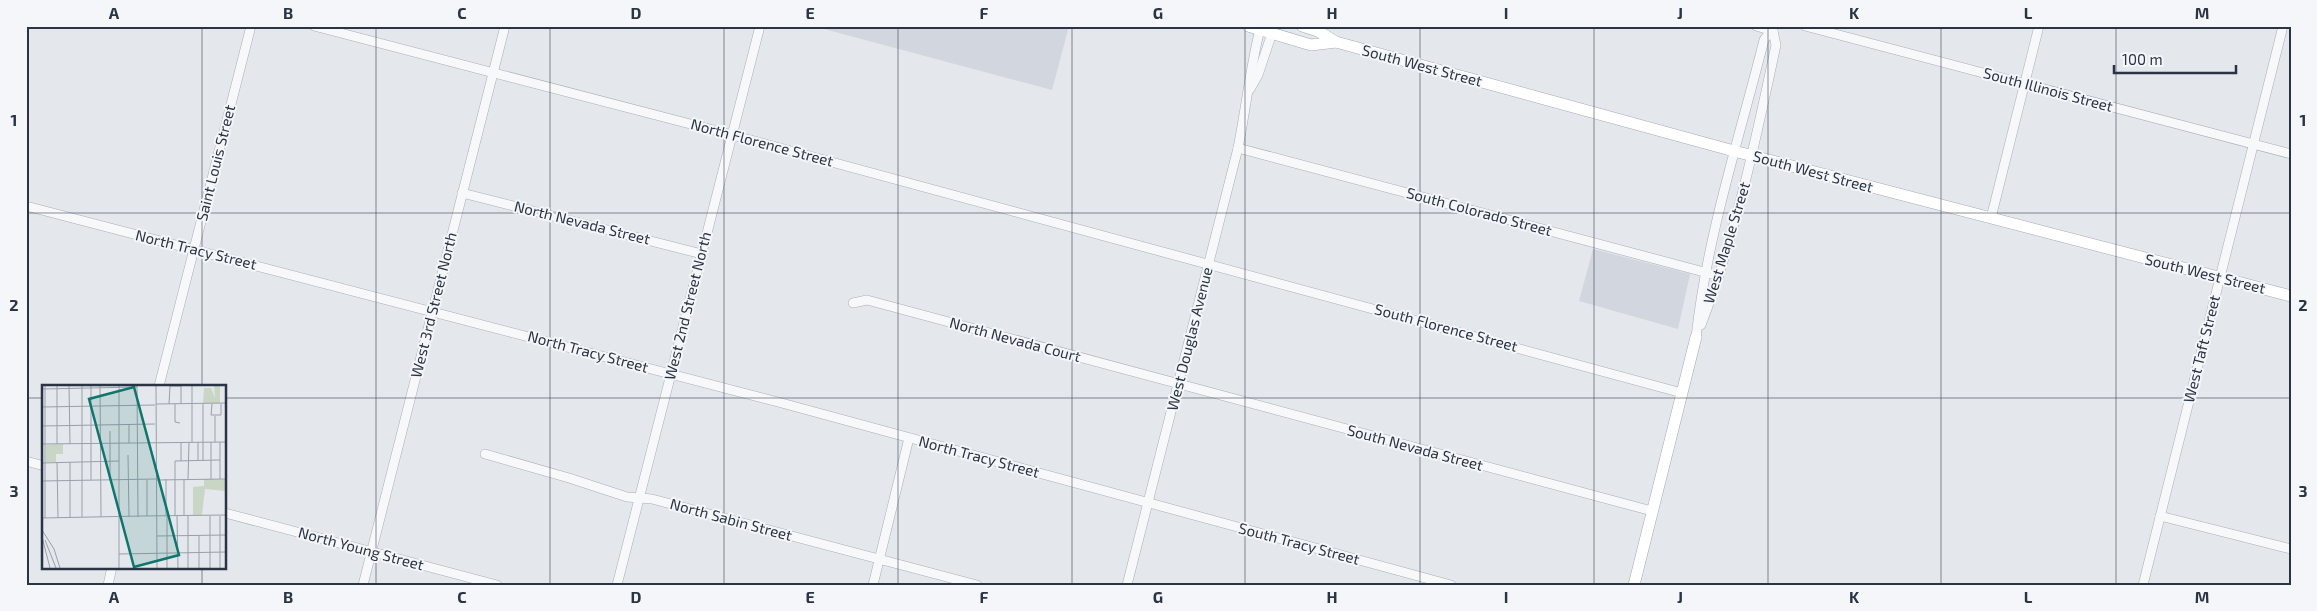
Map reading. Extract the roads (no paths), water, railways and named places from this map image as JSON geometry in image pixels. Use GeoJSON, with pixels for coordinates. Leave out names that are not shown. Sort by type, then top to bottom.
{"type":"FeatureCollection","features":[{"type":"Feature","properties":{"kind":"main road","name":"South West Street"},"geometry":{"type":"LineString","coordinates":[[1248,26],[1267,29],[1311,45],[1336,42]]}},
{"type":"Feature","properties":{"kind":"main road","name":"South West Street"},"geometry":{"type":"LineString","coordinates":[[1302,26],[1318,31],[1336,42],[1752,156],[2291,296]]}},
{"type":"Feature","properties":{"kind":"main road","name":"West Maple Street"},"geometry":{"type":"LineString","coordinates":[[1634,585],[1696,337]]}},
{"type":"Feature","properties":{"kind":"street","name":"Saint Louis Street"},"geometry":{"type":"LineString","coordinates":[[159,385],[251,26]]}},
{"type":"Feature","properties":{"kind":"street","name":"North Florence Street"},"geometry":{"type":"LineString","coordinates":[[314,26],[732,135],[1209,263]]}},
{"type":"Feature","properties":{"kind":"street","name":"West 3rd Street North"},"geometry":{"type":"LineString","coordinates":[[363,585],[505,26]]}},
{"type":"Feature","properties":{"kind":"street","name":"West 2nd Street North"},"geometry":{"type":"LineString","coordinates":[[617,585],[760,26]]}},
{"type":"Feature","properties":{"kind":"street"},"geometry":{"type":"LineString","coordinates":[[1756,26],[1773,28]]}},
{"type":"Feature","properties":{"kind":"street","name":"South Illinois Street"},"geometry":{"type":"LineString","coordinates":[[1805,26],[2291,154]]}},
{"type":"Feature","properties":{"kind":"street"},"geometry":{"type":"LineString","coordinates":[[1991,218],[2040,26]]}},
{"type":"Feature","properties":{"kind":"street","name":"West Taft Street"},"geometry":{"type":"LineString","coordinates":[[2143,585],[2283,26]]}},
{"type":"Feature","properties":{"kind":"street","name":"West Maple Street"},"geometry":{"type":"LineString","coordinates":[[1696,337],[1704,272],[1734,151],[1764,40],[1773,28]]}},
{"type":"Feature","properties":{"kind":"street","name":"West Maple Street"},"geometry":{"type":"LineString","coordinates":[[1696,337],[1719,276],[1752,156],[1776,45],[1773,28]]}},
{"type":"Feature","properties":{"kind":"street","name":"West Douglas Avenue"},"geometry":{"type":"LineString","coordinates":[[1127,585],[1238,148],[1249,92],[1250,72],[1267,29]]}},
{"type":"Feature","properties":{"kind":"street","name":"South Colorado Street"},"geometry":{"type":"LineString","coordinates":[[1238,148],[1719,276]]}},
{"type":"Feature","properties":{"kind":"street","name":"North Nevada Street"},"geometry":{"type":"LineString","coordinates":[[462,193],[702,254]]}},
{"type":"Feature","properties":{"kind":"street","name":"North Tracy Street"},"geometry":{"type":"LineString","coordinates":[[26,206],[671,374],[1148,503]]}},
{"type":"Feature","properties":{"kind":"street"},"geometry":{"type":"LineString","coordinates":[[1720,212],[1736,216]]}},
{"type":"Feature","properties":{"kind":"street","name":"South Florence Street"},"geometry":{"type":"LineString","coordinates":[[1209,263],[1682,393]]}},
{"type":"Feature","properties":{"kind":"street","name":"North Nevada Court"},"geometry":{"type":"LineString","coordinates":[[853,303],[867,300],[1178,384]]}},
{"type":"Feature","properties":{"kind":"street","name":"South Nevada Street"},"geometry":{"type":"LineString","coordinates":[[1178,384],[1652,512]]}},
{"type":"Feature","properties":{"kind":"street"},"geometry":{"type":"LineString","coordinates":[[873,585],[909,438]]}},
{"type":"Feature","properties":{"kind":"street","name":"North Sabin Street"},"geometry":{"type":"LineString","coordinates":[[485,454],[627,497],[652,499],[977,585]]}},
{"type":"Feature","properties":{"kind":"street"},"geometry":{"type":"LineString","coordinates":[[26,461],[42,465]]}},
{"type":"Feature","properties":{"kind":"street","name":"South Tracy Street"},"geometry":{"type":"LineString","coordinates":[[1148,503],[1451,585]]}},
{"type":"Feature","properties":{"kind":"street","name":"North Young Street"},"geometry":{"type":"LineString","coordinates":[[226,513],[497,585]]}},
{"type":"Feature","properties":{"kind":"street"},"geometry":{"type":"LineString","coordinates":[[2160,516],[2291,550]]}},
{"type":"Feature","properties":{"kind":"street"},"geometry":{"type":"LineString","coordinates":[[108,585],[112,568]]}}]}
